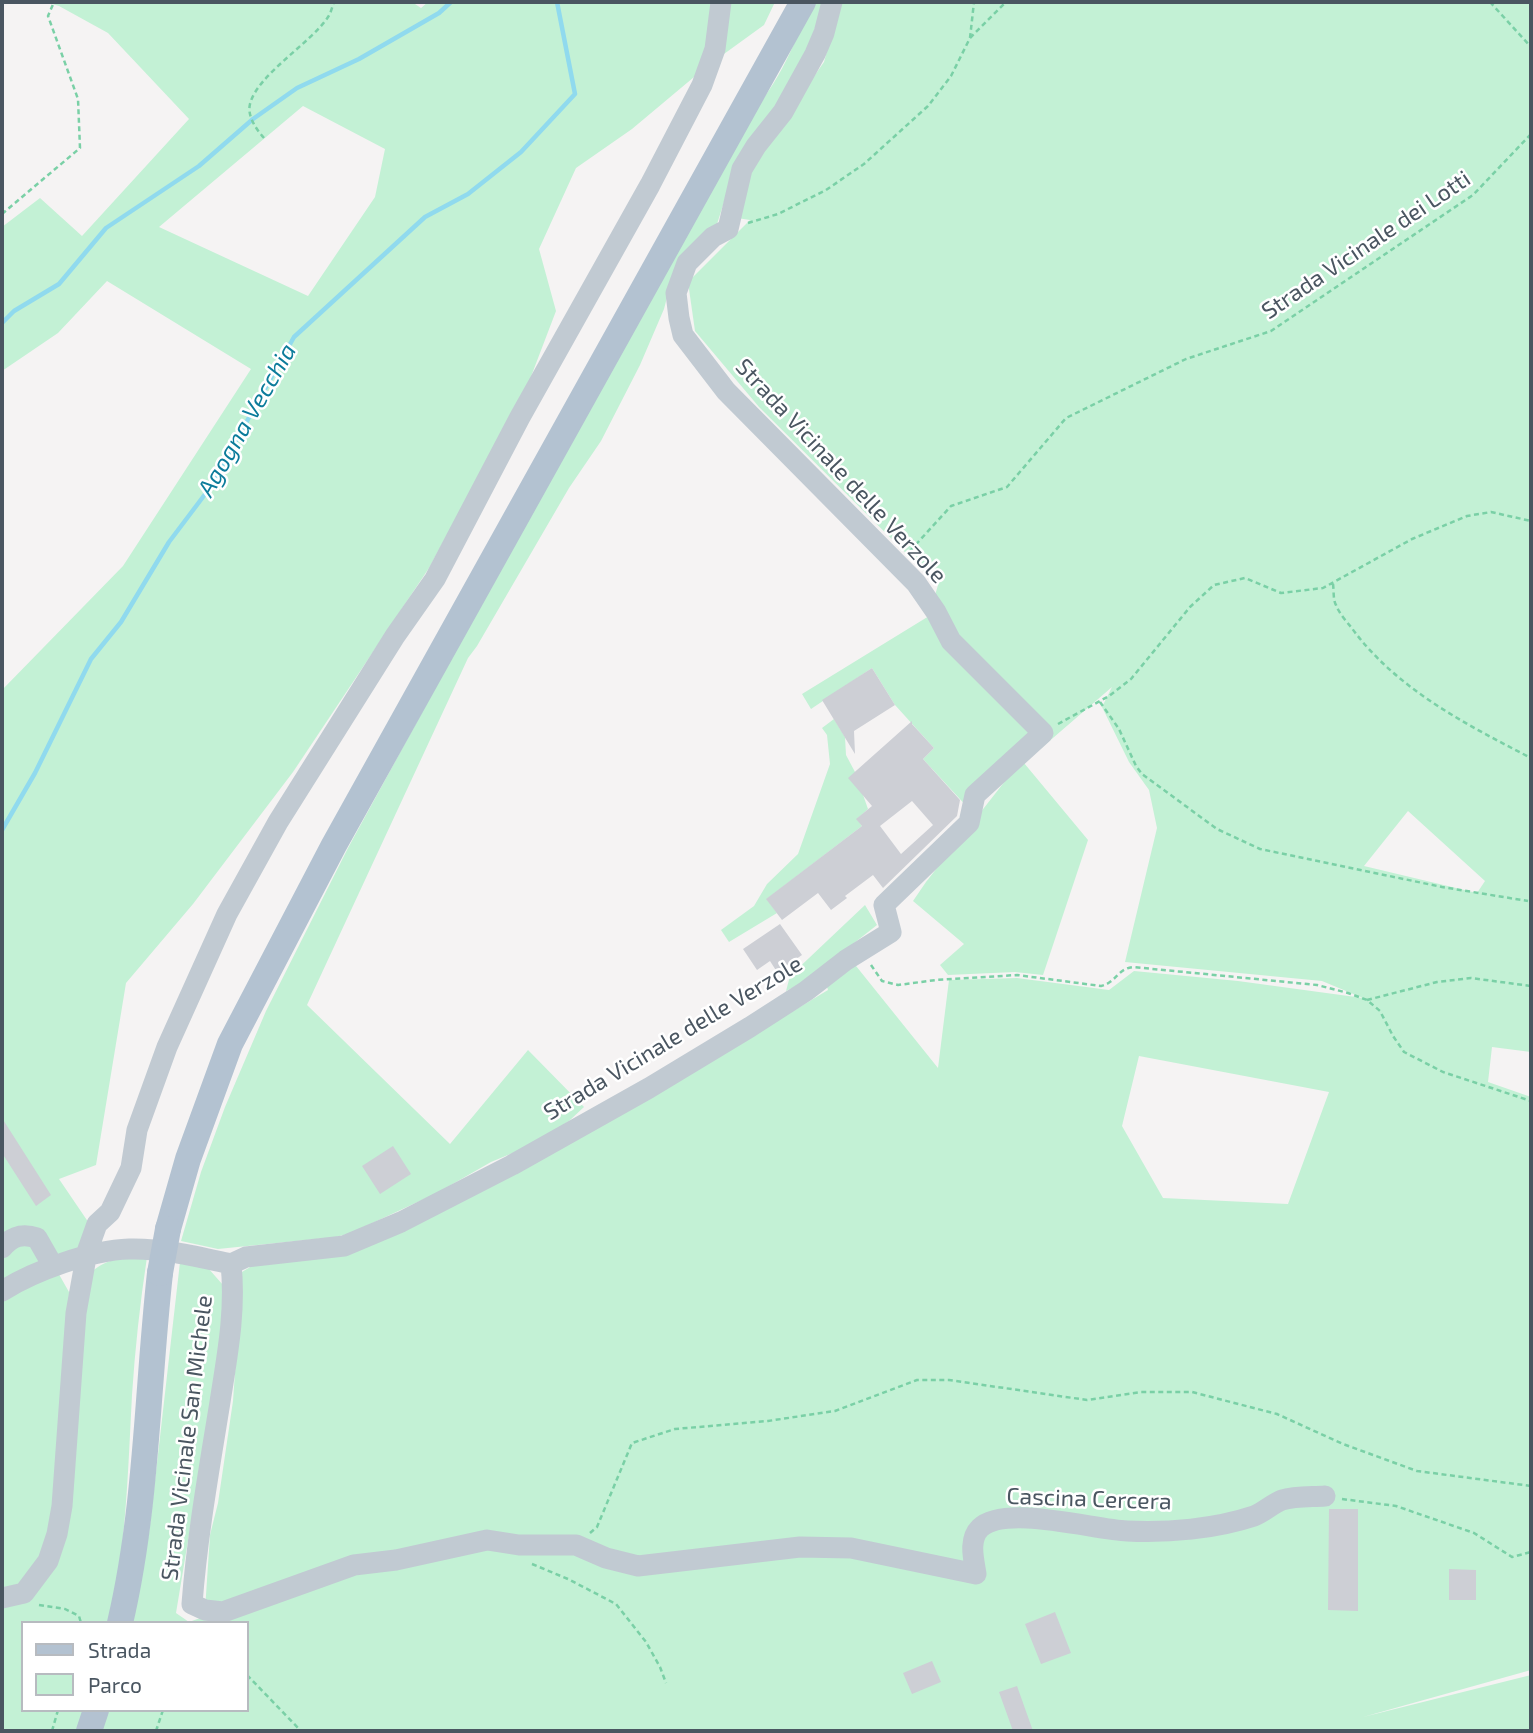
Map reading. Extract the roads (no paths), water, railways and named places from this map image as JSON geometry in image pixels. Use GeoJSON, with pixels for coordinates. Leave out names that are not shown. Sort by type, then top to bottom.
{"type":"FeatureCollection","features":[{"type":"Feature","properties":{"kind":"main road"},"geometry":{"type":"LineString","coordinates":[[120,1621],[141,1503],[160,1273],[168,1229],[188,1158],[230,1044],[334,845],[803,2]]}},
{"type":"Feature","properties":{"kind":"main road"},"geometry":{"type":"LineString","coordinates":[[89,1731],[95,1712]]}},
{"type":"Feature","properties":{"kind":"street"},"geometry":{"type":"LineString","coordinates":[[2,1598],[24,1593],[48,1561],[57,1534],[62,1506],[76,1313],[86,1258],[97,1224],[110,1212],[131,1168],[137,1130],[154,1079],[227,914],[278,822],[395,636],[435,579],[520,417],[650,186],[702,85],[715,49],[721,2]]}},
{"type":"Feature","properties":{"kind":"street","name":"Strada Vicinale delle Verzole"},"geometry":{"type":"LineString","coordinates":[[231,1264],[246,1256],[344,1246],[401,1222],[512,1165],[649,1088],[750,1027],[891,933],[884,905],[969,823],[975,795],[1042,733],[951,641],[936,612],[916,583],[726,391],[684,335],[679,318],[676,293],[687,263],[713,237],[728,229],[742,169],[783,112],[815,54],[832,2]]}},
{"type":"Feature","properties":{"kind":"street"},"geometry":{"type":"LineString","coordinates":[[2,1248],[9,1239],[26,1234],[37,1238],[53,1266]]}},
{"type":"Feature","properties":{"kind":"street"},"geometry":{"type":"LineString","coordinates":[[2,1291],[53,1266],[130,1249],[197,1256],[231,1264]]}},
{"type":"Feature","properties":{"kind":"street","name":"Strada Vicinale San Michele"},"geometry":{"type":"LineString","coordinates":[[231,1264],[231,1330],[195,1560],[192,1604],[205,1611],[223,1612],[354,1565],[396,1560],[487,1540],[513,1544]]}},
{"type":"Feature","properties":{"kind":"street","name":"Cascina Cercera"},"geometry":{"type":"LineString","coordinates":[[513,1544],[576,1545],[606,1558],[638,1566],[800,1548],[850,1548],[976,1574],[972,1544],[980,1528],[1000,1519],[1072,1521],[1125,1531],[1160,1531],[1219,1524],[1256,1515],[1282,1500],[1325,1496]]}},
{"type":"Feature","properties":{"kind":"waterway"},"geometry":{"type":"LineString","coordinates":[[2,323],[14,311],[59,284],[106,228],[199,166],[253,119],[297,88],[359,59],[439,13],[451,2]]}},
{"type":"Feature","properties":{"kind":"waterway","name":"Agogna Vecchia"},"geometry":{"type":"LineString","coordinates":[[2,830],[35,773],[91,659],[121,622],[169,542],[209,489],[294,337],[425,217],[468,194],[521,152],[575,94],[557,2]]}}]}
